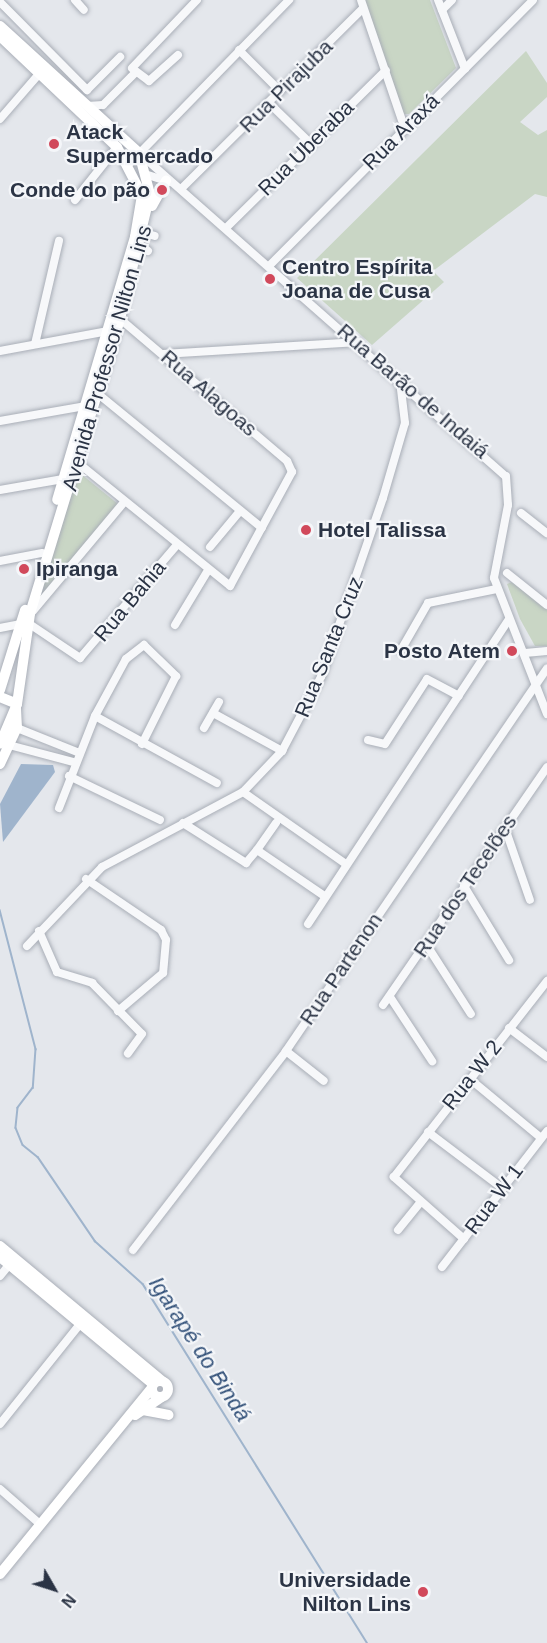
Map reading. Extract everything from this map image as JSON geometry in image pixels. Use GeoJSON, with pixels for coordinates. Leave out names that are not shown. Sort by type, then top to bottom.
{"type":"FeatureCollection","features":[{"type":"Feature","properties":{"kind":"main road","name":"Avenida Professor Nilton Lins"},"geometry":{"type":"LineString","coordinates":[[0,26],[102,123],[139,153],[148,175],[149,214],[149,234],[120,319],[26,620],[2,685]]}},
{"type":"Feature","properties":{"kind":"main road","name":"Avenida Professor Nilton Lins"},"geometry":{"type":"LineString","coordinates":[[0,36],[117,147],[130,163],[142,195],[141,212],[108,331],[42,553],[26,620],[22,685],[4,744]]}},
{"type":"Feature","properties":{"kind":"main road"},"geometry":{"type":"LineString","coordinates":[[149,214],[175,184]]}},
{"type":"Feature","properties":{"kind":"main road"},"geometry":{"type":"LineString","coordinates":[[2,685],[22,685]]}},
{"type":"Feature","properties":{"kind":"main road"},"geometry":{"type":"LineString","coordinates":[[0,697],[16,705],[17,728],[4,744],[0,764]]}},
{"type":"Feature","properties":{"kind":"main road"},"geometry":{"type":"LineString","coordinates":[[0,1246],[156,1385]]}},
{"type":"Feature","properties":{"kind":"main road"},"geometry":{"type":"LineString","coordinates":[[0,1257],[156,1385],[168,1389],[162,1397],[127,1420]]}},
{"type":"Feature","properties":{"kind":"main road"},"geometry":{"type":"LineString","coordinates":[[0,1574],[156,1385]]}},
{"type":"Feature","properties":{"kind":"main road"},"geometry":{"type":"LineString","coordinates":[[143,1410],[169,1415]]}},
{"type":"Feature","properties":{"kind":"street"},"geometry":{"type":"LineString","coordinates":[[75,0],[84,10]]}},
{"type":"Feature","properties":{"kind":"street"},"geometry":{"type":"LineString","coordinates":[[102,123],[104,105],[135,73],[134,63],[197,0]]}},
{"type":"Feature","properties":{"kind":"street"},"geometry":{"type":"LineString","coordinates":[[130,163],[289,0]]}},
{"type":"Feature","properties":{"kind":"street"},"geometry":{"type":"LineString","coordinates":[[438,0],[465,69]]}},
{"type":"Feature","properties":{"kind":"street"},"geometry":{"type":"LineString","coordinates":[[442,10],[452,0]]}},
{"type":"Feature","properties":{"kind":"street","name":"Rua Araxá"},"geometry":{"type":"LineString","coordinates":[[270,266],[533,0]]}},
{"type":"Feature","properties":{"kind":"street"},"geometry":{"type":"LineString","coordinates":[[0,2],[87,90],[120,57]]}},
{"type":"Feature","properties":{"kind":"street"},"geometry":{"type":"LineString","coordinates":[[362,4],[405,129]]}},
{"type":"Feature","properties":{"kind":"street","name":"Rua Pirajuba"},"geometry":{"type":"LineString","coordinates":[[175,184],[269,103],[362,4]]}},
{"type":"Feature","properties":{"kind":"street"},"geometry":{"type":"LineString","coordinates":[[238,50],[280,91]]}},
{"type":"Feature","properties":{"kind":"street"},"geometry":{"type":"LineString","coordinates":[[135,73],[152,80],[178,55]]}},
{"type":"Feature","properties":{"kind":"street","name":"Rua Uberaba"},"geometry":{"type":"LineString","coordinates":[[227,227],[386,70]]}},
{"type":"Feature","properties":{"kind":"street"},"geometry":{"type":"LineString","coordinates":[[0,120],[39,75]]}},
{"type":"Feature","properties":{"kind":"street"},"geometry":{"type":"LineString","coordinates":[[269,103],[310,144]]}},
{"type":"Feature","properties":{"kind":"street"},"geometry":{"type":"LineString","coordinates":[[85,107],[104,105]]}},
{"type":"Feature","properties":{"kind":"street"},"geometry":{"type":"LineString","coordinates":[[75,200],[117,147]]}},
{"type":"Feature","properties":{"kind":"street","name":"Rua Barão de Indaiá"},"geometry":{"type":"LineString","coordinates":[[139,153],[359,342],[506,476],[508,505],[493,568],[497,589],[509,619],[544,692],[546,710]]}},
{"type":"Feature","properties":{"kind":"street","name":"Rua Barão de Indaiá"},"geometry":{"type":"LineString","coordinates":[[148,175],[175,184]]}},
{"type":"Feature","properties":{"kind":"street"},"geometry":{"type":"LineString","coordinates":[[35,344],[59,241]]}},
{"type":"Feature","properties":{"kind":"street","name":"Rua Alagoas"},"geometry":{"type":"LineString","coordinates":[[120,319],[287,461],[292,472],[262,528]]}},
{"type":"Feature","properties":{"kind":"street"},"geometry":{"type":"LineString","coordinates":[[0,351],[108,331]]}},
{"type":"Feature","properties":{"kind":"street"},"geometry":{"type":"LineString","coordinates":[[163,354],[359,342]]}},
{"type":"Feature","properties":{"kind":"street","name":"Rua Santa Cruz"},"geometry":{"type":"LineString","coordinates":[[27,946],[86,879],[183,823],[243,792],[282,751],[321,677],[383,498],[405,423],[400,381]]}},
{"type":"Feature","properties":{"kind":"street"},"geometry":{"type":"LineString","coordinates":[[76,462],[207,572],[226,585],[237,582],[262,528],[97,393]]}},
{"type":"Feature","properties":{"kind":"street"},"geometry":{"type":"LineString","coordinates":[[0,421],[85,406]]}},
{"type":"Feature","properties":{"kind":"street"},"geometry":{"type":"LineString","coordinates":[[0,490],[63,478]]}},
{"type":"Feature","properties":{"kind":"street"},"geometry":{"type":"LineString","coordinates":[[0,628],[26,620],[124,502]]}},
{"type":"Feature","properties":{"kind":"street"},"geometry":{"type":"LineString","coordinates":[[210,547],[240,511]]}},
{"type":"Feature","properties":{"kind":"street"},"geometry":{"type":"LineString","coordinates":[[522,513],[547,533]]}},
{"type":"Feature","properties":{"kind":"street","name":"Rua Bahia"},"geometry":{"type":"LineString","coordinates":[[26,620],[72,656],[84,656],[176,546]]}},
{"type":"Feature","properties":{"kind":"street"},"geometry":{"type":"LineString","coordinates":[[0,561],[42,553]]}},
{"type":"Feature","properties":{"kind":"street"},"geometry":{"type":"LineString","coordinates":[[175,625],[207,572]]}},
{"type":"Feature","properties":{"kind":"street"},"geometry":{"type":"LineString","coordinates":[[507,573],[547,605]]}},
{"type":"Feature","properties":{"kind":"street"},"geometry":{"type":"LineString","coordinates":[[401,650],[428,603],[497,589]]}},
{"type":"Feature","properties":{"kind":"street"},"geometry":{"type":"LineString","coordinates":[[308,924],[509,619]]}},
{"type":"Feature","properties":{"kind":"street"},"geometry":{"type":"LineString","coordinates":[[59,808],[73,762],[95,717],[134,648],[144,645],[155,651],[176,676],[142,744]]}},
{"type":"Feature","properties":{"kind":"street"},"geometry":{"type":"LineString","coordinates":[[525,653],[547,651]]}},
{"type":"Feature","properties":{"kind":"street","name":"Rua Partenon"},"geometry":{"type":"LineString","coordinates":[[134,1250],[286,1051],[536,679],[547,668]]}},
{"type":"Feature","properties":{"kind":"street"},"geometry":{"type":"LineString","coordinates":[[368,740],[383,746],[427,680],[459,696]]}},
{"type":"Feature","properties":{"kind":"street"},"geometry":{"type":"LineString","coordinates":[[204,728],[219,702]]}},
{"type":"Feature","properties":{"kind":"street"},"geometry":{"type":"LineString","coordinates":[[213,713],[282,751]]}},
{"type":"Feature","properties":{"kind":"street"},"geometry":{"type":"LineString","coordinates":[[95,717],[217,783]]}},
{"type":"Feature","properties":{"kind":"street"},"geometry":{"type":"LineString","coordinates":[[17,728],[77,752]]}},
{"type":"Feature","properties":{"kind":"street"},"geometry":{"type":"LineString","coordinates":[[32,750],[48,741]]}},
{"type":"Feature","properties":{"kind":"street"},"geometry":{"type":"LineString","coordinates":[[4,744],[73,762]]}},
{"type":"Feature","properties":{"kind":"street","name":"Rua dos Tecelões"},"geometry":{"type":"LineString","coordinates":[[383,1005],[547,767]]}},
{"type":"Feature","properties":{"kind":"street"},"geometry":{"type":"LineString","coordinates":[[69,776],[160,820]]}},
{"type":"Feature","properties":{"kind":"street"},"geometry":{"type":"LineString","coordinates":[[243,792],[346,864]]}},
{"type":"Feature","properties":{"kind":"street"},"geometry":{"type":"LineString","coordinates":[[183,823],[246,863],[276,823]]}},
{"type":"Feature","properties":{"kind":"street"},"geometry":{"type":"LineString","coordinates":[[505,828],[530,900]]}},
{"type":"Feature","properties":{"kind":"street"},"geometry":{"type":"LineString","coordinates":[[256,850],[323,895]]}},
{"type":"Feature","properties":{"kind":"street"},"geometry":{"type":"LineString","coordinates":[[86,879],[161,930],[166,940],[163,973],[118,1011]]}},
{"type":"Feature","properties":{"kind":"street"},"geometry":{"type":"LineString","coordinates":[[464,886],[509,960]]}},
{"type":"Feature","properties":{"kind":"street"},"geometry":{"type":"LineString","coordinates":[[39,931],[57,972],[92,984],[142,1034],[128,1053]]}},
{"type":"Feature","properties":{"kind":"street"},"geometry":{"type":"LineString","coordinates":[[426,944],[471,1014]]}},
{"type":"Feature","properties":{"kind":"street","name":"Rua W 2"},"geometry":{"type":"LineString","coordinates":[[421,1203],[395,1179],[398,1169],[547,981]]}},
{"type":"Feature","properties":{"kind":"street"},"geometry":{"type":"LineString","coordinates":[[390,997],[432,1061]]}},
{"type":"Feature","properties":{"kind":"street"},"geometry":{"type":"LineString","coordinates":[[509,1028],[547,1057]]}},
{"type":"Feature","properties":{"kind":"street"},"geometry":{"type":"LineString","coordinates":[[286,1051],[324,1081]]}},
{"type":"Feature","properties":{"kind":"street"},"geometry":{"type":"LineString","coordinates":[[470,1079],[541,1138]]}},
{"type":"Feature","properties":{"kind":"street","name":"Rua W 1"},"geometry":{"type":"LineString","coordinates":[[442,1267],[547,1131]]}},
{"type":"Feature","properties":{"kind":"street"},"geometry":{"type":"LineString","coordinates":[[428,1132],[502,1188]]}},
{"type":"Feature","properties":{"kind":"street"},"geometry":{"type":"LineString","coordinates":[[398,1230],[421,1203],[464,1239]]}},
{"type":"Feature","properties":{"kind":"street"},"geometry":{"type":"LineString","coordinates":[[0,1276],[9,1265]]}},
{"type":"Feature","properties":{"kind":"street"},"geometry":{"type":"LineString","coordinates":[[0,1424],[81,1323]]}},
{"type":"Feature","properties":{"kind":"street"},"geometry":{"type":"LineString","coordinates":[[0,1489],[40,1524]]}},
{"type":"Feature","properties":{"kind":"green space"},"geometry":{"type":"Polygon","coordinates":[[[360,0],[430,0],[456,68],[409,114],[403,114],[360,0]]]}},
{"type":"Feature","properties":{"kind":"green space"},"geometry":{"type":"Polygon","coordinates":[[[526,51],[547,83],[547,97],[520,122],[538,135],[547,130],[547,197],[535,194],[433,271],[444,282],[372,345],[297,278],[526,51]]]}},
{"type":"Feature","properties":{"kind":"green space"},"geometry":{"type":"Polygon","coordinates":[[[75,469],[118,504],[32,611],[75,469]]]}},
{"type":"Feature","properties":{"kind":"green space"},"geometry":{"type":"Polygon","coordinates":[[[512,582],[547,610],[547,646],[535,646],[520,619],[507,584],[512,582]]]}},
{"type":"Feature","properties":{"kind":"water"},"geometry":{"type":"Polygon","coordinates":[[[21,764],[53,765],[55,772],[3,842],[0,804],[21,764]]]}},
{"type":"Feature","properties":{"kind":"waterway","name":"Igarapé do Bindá"},"geometry":{"type":"LineString","coordinates":[[0,910],[36,1049],[33,1088],[18,1108],[16,1128],[23,1145],[38,1157],[95,1241],[143,1284],[367,1643]]}},
{"type":"Feature","properties":{"kind":"place","name":"Atack Supermercado"},"geometry":{"type":"Point","coordinates":[54,144]}},
{"type":"Feature","properties":{"kind":"place","name":"Conde do pão"},"geometry":{"type":"Point","coordinates":[162,190]}},
{"type":"Feature","properties":{"kind":"place","name":"Centro Espírita Joana de Cusa"},"geometry":{"type":"Point","coordinates":[270,279]}},
{"type":"Feature","properties":{"kind":"place","name":"Hotel Talissa"},"geometry":{"type":"Point","coordinates":[306,530]}},
{"type":"Feature","properties":{"kind":"place","name":"Ipiranga"},"geometry":{"type":"Point","coordinates":[24,569]}},
{"type":"Feature","properties":{"kind":"place","name":"Posto Atem"},"geometry":{"type":"Point","coordinates":[512,651]}},
{"type":"Feature","properties":{"kind":"place","name":"Universidade Nilton Lins"},"geometry":{"type":"Point","coordinates":[423,1592]}}]}
